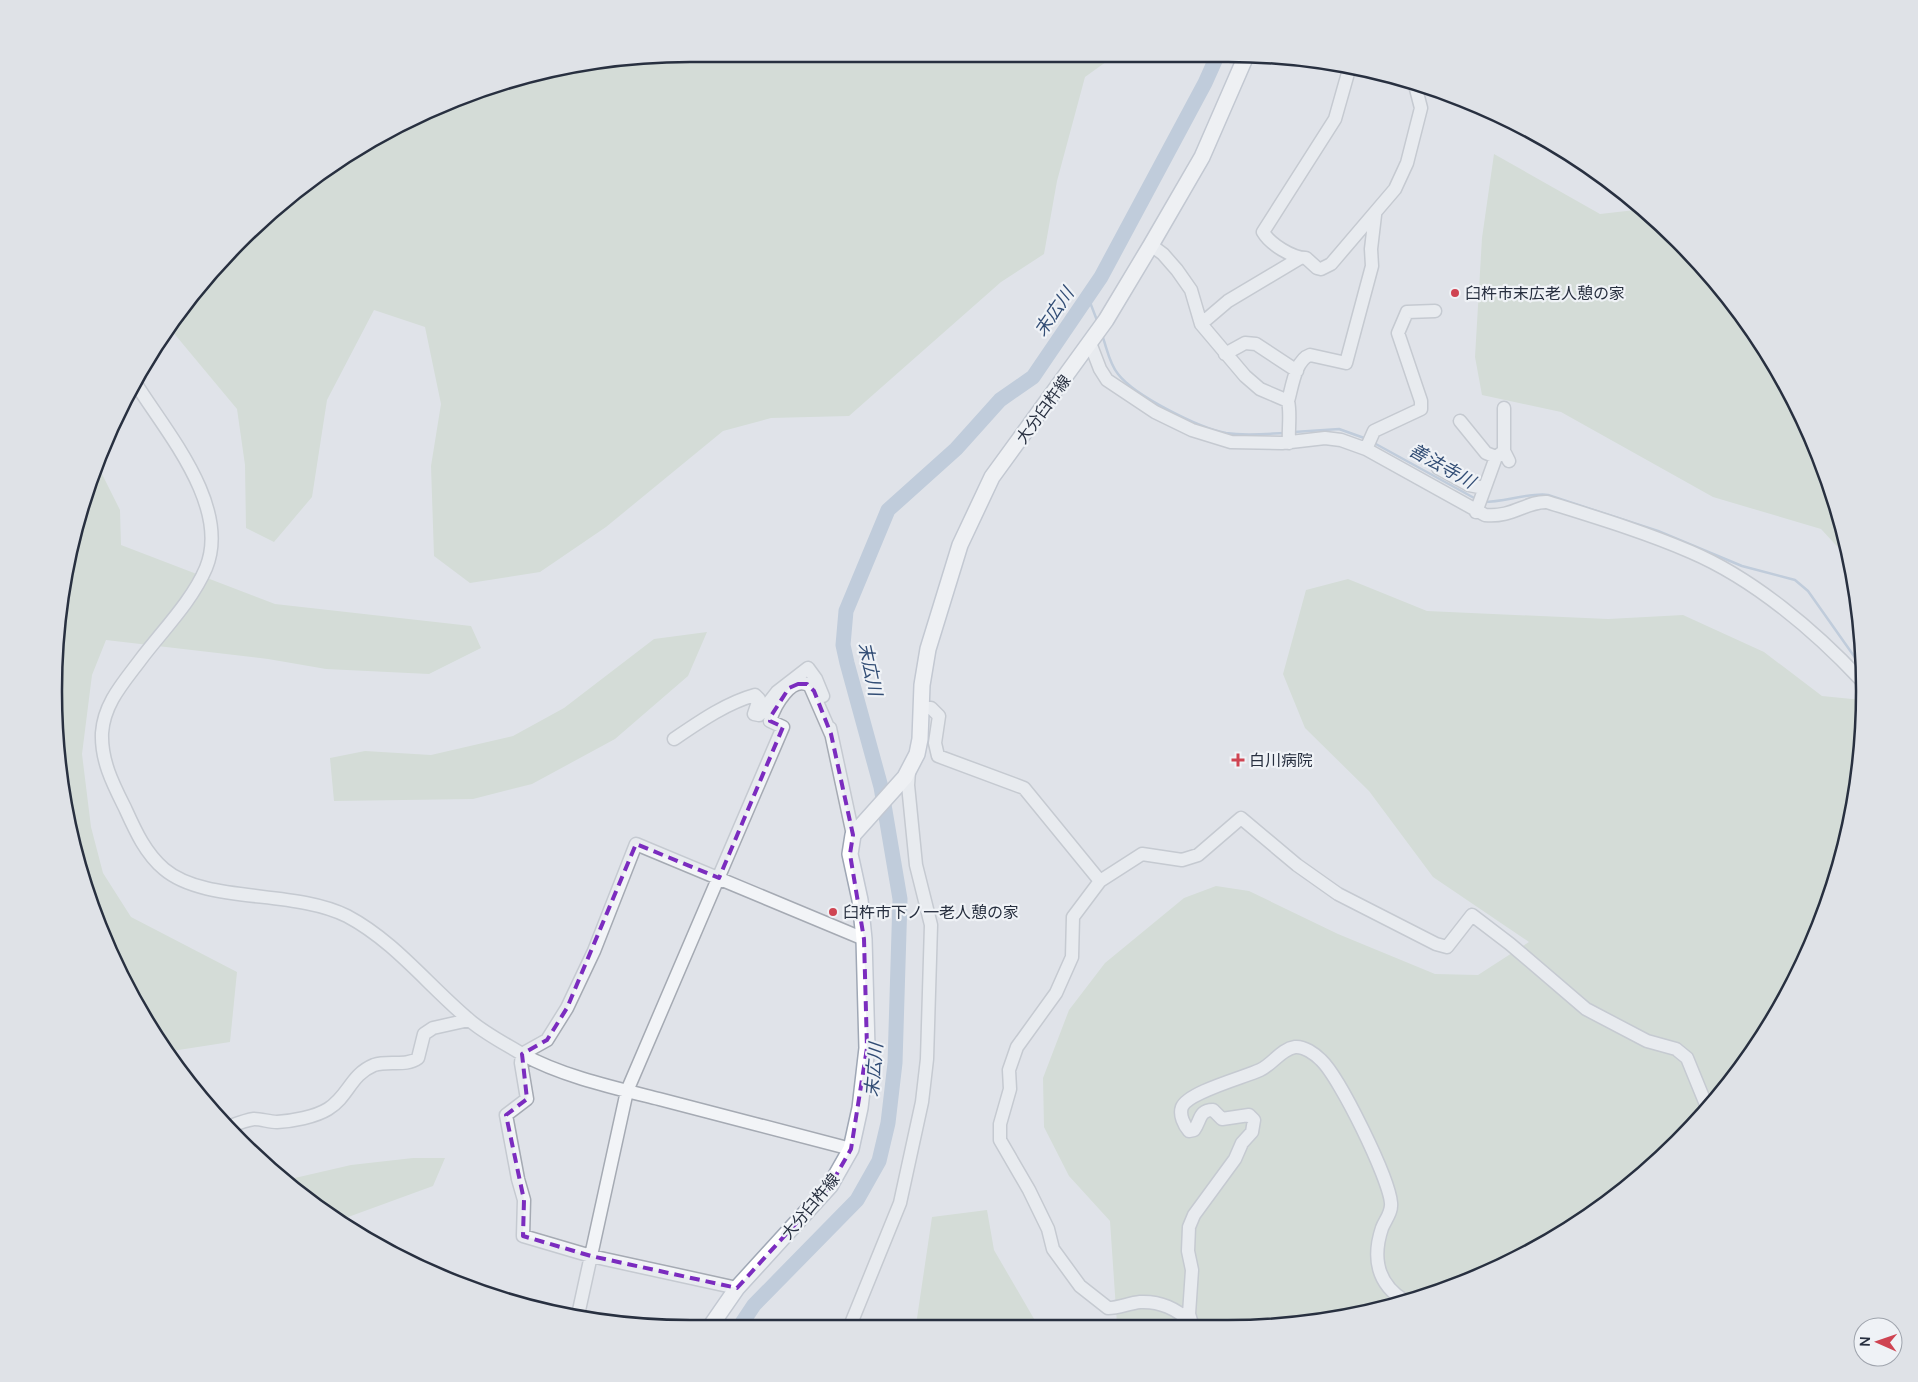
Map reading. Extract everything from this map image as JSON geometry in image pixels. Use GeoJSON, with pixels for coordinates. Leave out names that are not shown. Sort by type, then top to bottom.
{"type":"FeatureCollection","features":[{"type":"Feature","properties":{"kind":"main road","name":"大分臼杵線"},"geometry":{"type":"LineString","coordinates":[[904,777],[919,746],[922,685],[936,616],[960,546],[978,504],[992,478],[1106,320],[1202,157],[1243,63]]}},
{"type":"Feature","properties":{"kind":"main road"},"geometry":{"type":"LineString","coordinates":[[855,831],[904,777]]}},
{"type":"Feature","properties":{"kind":"main road","name":"大分臼杵線"},"geometry":{"type":"LineString","coordinates":[[714,1320],[737,1288],[830,1186],[851,1149],[860,1108],[867,1048],[864,939],[860,900],[850,854],[855,831]]}},
{"type":"Feature","properties":{"kind":"street"},"geometry":{"type":"LineString","coordinates":[[1348,75],[1335,119],[1263,232],[1274,244],[1300,258],[1306,258],[1317,268],[1321,269],[1328,266],[1395,189],[1410,154],[1421,108],[1417,92]]}},
{"type":"Feature","properties":{"kind":"street"},"geometry":{"type":"LineString","coordinates":[[1289,441],[1288,424],[1290,409],[1288,401],[1297,371],[1306,356],[1310,355],[1346,363],[1372,266],[1371,249],[1375,214]]}},
{"type":"Feature","properties":{"kind":"street"},"geometry":{"type":"LineString","coordinates":[[1151,245],[1172,264],[1191,290],[1201,324],[1225,354],[1254,386],[1288,401]]}},
{"type":"Feature","properties":{"kind":"street"},"geometry":{"type":"LineString","coordinates":[[1201,324],[1228,301],[1300,258]]}},
{"type":"Feature","properties":{"kind":"street"},"geometry":{"type":"LineString","coordinates":[[1367,448],[1373,434],[1386,425],[1421,409],[1421,401],[1398,333],[1407,312],[1434,311]]}},
{"type":"Feature","properties":{"kind":"street"},"geometry":{"type":"LineString","coordinates":[[1091,342],[1100,369],[1107,380],[1155,412],[1200,434],[1220,440],[1289,441],[1335,438],[1367,448],[1485,515],[1504,515],[1540,502],[1547,502],[1692,552],[1718,565],[1765,595],[1832,648],[1855,674]]}},
{"type":"Feature","properties":{"kind":"street"},"geometry":{"type":"LineString","coordinates":[[1225,354],[1246,343],[1256,344],[1297,371]]}},
{"type":"Feature","properties":{"kind":"street"},"geometry":{"type":"LineString","coordinates":[[140,390],[183,458],[207,504],[212,521],[210,553],[201,576],[187,600],[114,694],[106,712],[102,732],[104,760],[132,825],[142,843],[165,870],[199,887],[313,903],[346,916],[390,944],[469,1020],[542,1065],[628,1091],[851,1149]]}},
{"type":"Feature","properties":{"kind":"street"},"geometry":{"type":"LineString","coordinates":[[1477,509],[1483,490],[1503,456],[1504,408]]}},
{"type":"Feature","properties":{"kind":"street"},"geometry":{"type":"LineString","coordinates":[[1460,421],[1481,448],[1503,456]]}},
{"type":"Feature","properties":{"kind":"street"},"geometry":{"type":"LineString","coordinates":[[1438,468],[1469,485],[1483,490]]}},
{"type":"Feature","properties":{"kind":"street"},"geometry":{"type":"LineString","coordinates":[[674,739],[732,703],[755,695],[759,699],[754,714],[759,715],[777,692],[808,668],[822,692],[855,831]]}},
{"type":"Feature","properties":{"kind":"street"},"geometry":{"type":"LineString","coordinates":[[579,1309],[628,1091],[783,727],[770,720],[789,688],[803,684],[810,686],[831,734]]}},
{"type":"Feature","properties":{"kind":"street"},"geometry":{"type":"LineString","coordinates":[[921,708],[931,708],[939,716],[935,743],[936,755],[1024,788],[1100,881]]}},
{"type":"Feature","properties":{"kind":"street"},"geometry":{"type":"LineString","coordinates":[[852,1320],[900,1203],[922,1102],[927,1059],[931,925],[916,865],[908,785],[904,777]]}},
{"type":"Feature","properties":{"kind":"street"},"geometry":{"type":"LineString","coordinates":[[1188,1320],[1176,1310],[1159,1303],[1138,1302],[1121,1308],[1108,1308],[1080,1286],[1053,1249],[1048,1229],[1029,1190],[1000,1140],[1000,1124],[1010,1089],[1009,1070],[1017,1047],[1056,993],[1072,957],[1074,917],[1100,881],[1142,854],[1182,860],[1198,855],[1241,818],[1297,865],[1338,894],[1436,944],[1447,947],[1472,915],[1517,949],[1586,1009],[1642,1039],[1676,1049],[1682,1053],[1687,1058],[1704,1100]]}},
{"type":"Feature","properties":{"kind":"street"},"geometry":{"type":"LineString","coordinates":[[522,1054],[547,1040],[568,1008],[591,959],[636,844],[864,939]]}},
{"type":"Feature","properties":{"kind":"street"},"geometry":{"type":"LineString","coordinates":[[236,1124],[254,1119],[276,1122],[296,1120],[327,1110],[340,1100],[354,1078],[362,1071],[376,1065],[412,1062],[418,1058],[424,1034],[433,1028],[469,1020]]}},
{"type":"Feature","properties":{"kind":"street"},"geometry":{"type":"LineString","coordinates":[[1190,1320],[1189,1314],[1192,1270],[1188,1251],[1189,1227],[1194,1215],[1235,1159],[1242,1143],[1252,1132],[1254,1120],[1248,1115],[1222,1119],[1213,1110],[1207,1110],[1202,1113],[1194,1130],[1189,1132],[1182,1116],[1182,1107],[1188,1100],[1203,1091],[1262,1069],[1287,1049],[1293,1048],[1308,1050],[1322,1061],[1342,1092],[1376,1159],[1391,1204],[1381,1232],[1378,1258],[1380,1272],[1386,1287],[1397,1296]]}},
{"type":"Feature","properties":{"kind":"street"},"geometry":{"type":"LineString","coordinates":[[522,1054],[521,1063],[527,1099],[506,1115],[518,1179],[524,1200],[523,1236],[591,1256],[737,1288]]}},
{"type":"Feature","properties":{"kind":"highlighted area"},"geometry":{"type":"Polygon","coordinates":[[[798,684],[807,684],[814,691],[831,734],[853,835],[850,854],[864,939],[867,1048],[851,1149],[830,1186],[737,1288],[591,1256],[523,1236],[524,1200],[506,1115],[527,1099],[522,1054],[547,1040],[567,1008],[636,844],[719,878],[783,727],[770,721],[771,716],[789,688],[798,684]]]}},
{"type":"Feature","properties":{"kind":"green space"},"geometry":{"type":"Polygon","coordinates":[[[691,62],[1106,62],[1085,77],[1057,181],[1044,254],[1001,282],[849,416],[771,418],[723,431],[606,527],[540,572],[470,583],[434,556],[431,466],[441,404],[425,327],[374,310],[327,400],[312,497],[274,542],[246,528],[245,465],[237,409],[174,333],[192,308],[247,247],[308,192],[342,168],[377,147],[413,127],[450,110],[528,84],[609,68],[650,64],[691,62]]]}},
{"type":"Feature","properties":{"kind":"green space"},"geometry":{"type":"Polygon","coordinates":[[[1494,154],[1600,214],[1632,210],[1641,218],[1700,277],[1726,308],[1750,342],[1771,377],[1791,413],[1808,450],[1822,489],[1838,548],[1821,529],[1713,497],[1561,412],[1482,395],[1475,357],[1482,238],[1494,154]]]}},
{"type":"Feature","properties":{"kind":"green space"},"geometry":{"type":"Polygon","coordinates":[[[102,473],[120,510],[121,545],[275,604],[471,626],[481,648],[429,674],[326,669],[268,659],[106,640],[92,675],[82,754],[91,827],[103,873],[131,917],[237,972],[230,1042],[175,1050],[127,969],[110,932],[84,854],[68,773],[62,691],[68,609],[75,568],[84,528],[102,473]]]}},
{"type":"Feature","properties":{"kind":"green space"},"geometry":{"type":"Polygon","coordinates":[[[1348,579],[1427,611],[1608,619],[1683,615],[1764,652],[1822,696],[1856,699],[1850,773],[1834,854],[1808,932],[1791,969],[1750,1040],[1726,1074],[1700,1105],[1641,1164],[1610,1190],[1576,1214],[1505,1255],[1468,1272],[1390,1298],[1309,1314],[1268,1318],[1117,1320],[1110,1221],[1069,1176],[1044,1127],[1043,1078],[1069,1010],[1105,963],[1184,898],[1216,886],[1249,891],[1338,934],[1435,974],[1478,975],[1529,942],[1433,877],[1369,791],[1305,728],[1283,674],[1306,590],[1348,579]]]}},
{"type":"Feature","properties":{"kind":"green space"},"geometry":{"type":"Polygon","coordinates":[[[707,632],[688,676],[615,739],[532,784],[473,799],[334,801],[330,758],[365,751],[431,755],[513,736],[564,708],[654,639],[707,632]]]}},
{"type":"Feature","properties":{"kind":"green space"},"geometry":{"type":"Polygon","coordinates":[[[413,1158],[445,1158],[433,1186],[347,1217],[294,1178],[351,1165],[413,1158]]]}},
{"type":"Feature","properties":{"kind":"green space"},"geometry":{"type":"Polygon","coordinates":[[[987,1210],[994,1250],[1035,1320],[917,1320],[932,1217],[987,1210]]]}},
{"type":"Feature","properties":{"kind":"waterway","name":"末広川"},"geometry":{"type":"LineString","coordinates":[[744,1320],[754,1305],[857,1200],[879,1161],[888,1123],[895,1063],[900,899],[881,787],[843,645],[846,611],[888,510],[956,449],[1000,400],[1033,377],[1101,277],[1214,62]]}},
{"type":"Feature","properties":{"kind":"waterway","name":"善法寺川"},"geometry":{"type":"LineString","coordinates":[[1088,297],[1098,323]]}},
{"type":"Feature","properties":{"kind":"waterway","name":"善法寺川"},"geometry":{"type":"LineString","coordinates":[[1102,335],[1110,360],[1118,374],[1138,392],[1168,410],[1200,425],[1226,433],[1247,435],[1284,433]]}},
{"type":"Feature","properties":{"kind":"waterway","name":"善法寺川"},"geometry":{"type":"LineString","coordinates":[[1294,432],[1339,429],[1367,439]]}},
{"type":"Feature","properties":{"kind":"waterway","name":"善法寺川"},"geometry":{"type":"LineString","coordinates":[[1374,443],[1476,499]]}},
{"type":"Feature","properties":{"kind":"waterway","name":"善法寺川"},"geometry":{"type":"LineString","coordinates":[[1484,502],[1542,494],[1548,495],[1658,531],[1742,566],[1795,580],[1808,591],[1854,657]]}},
{"type":"Feature","properties":{"kind":"place","name":"臼杵市末広老人憩の家"},"geometry":{"type":"Point","coordinates":[1455,293]}},
{"type":"Feature","properties":{"kind":"place","name":"白川病院"},"geometry":{"type":"Point","coordinates":[1238,760]}},
{"type":"Feature","properties":{"kind":"place","name":"臼杵市下ノ一老人憩の家"},"geometry":{"type":"Point","coordinates":[833,912]}}]}
